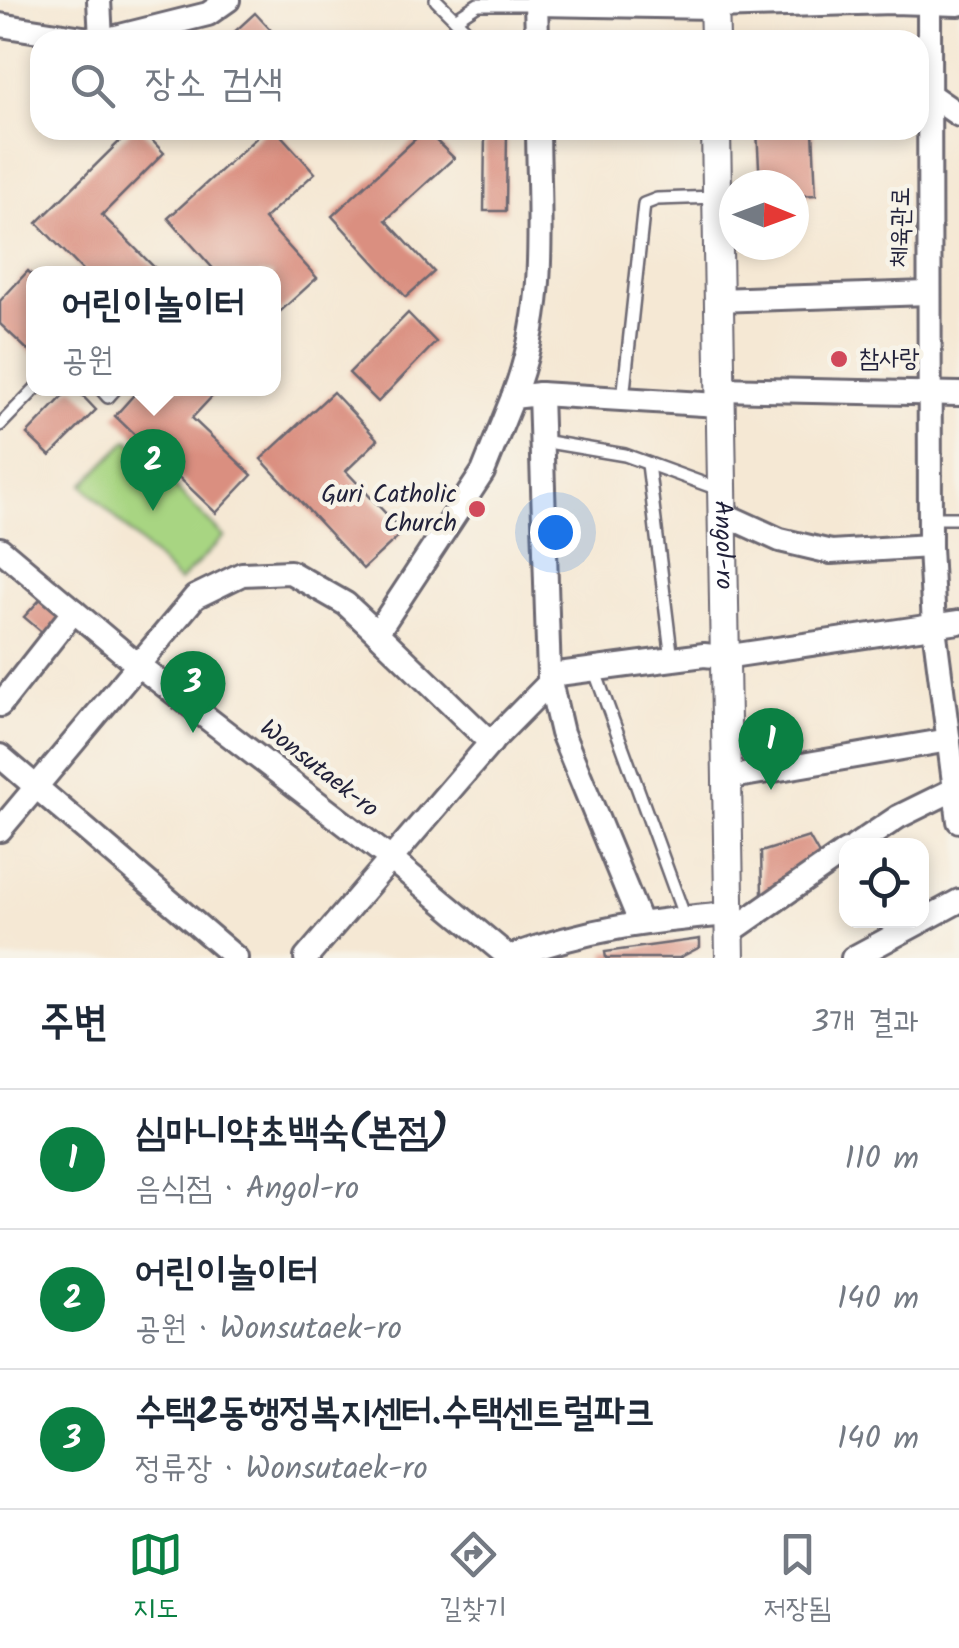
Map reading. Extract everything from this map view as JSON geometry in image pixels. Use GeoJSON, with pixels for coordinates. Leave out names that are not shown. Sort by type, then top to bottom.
{"type":"FeatureCollection","features":[{"type":"Feature","properties":{"kind":"street"},"geometry":{"type":"LineString","coordinates":[[100,0],[100,30]]}},
{"type":"Feature","properties":{"kind":"street"},"geometry":{"type":"LineString","coordinates":[[142,30],[208,14],[228,0]]}},
{"type":"Feature","properties":{"kind":"street","name":"체육관로"},"geometry":{"type":"LineString","coordinates":[[929,1],[930,546],[934,627],[959,822]]}},
{"type":"Feature","properties":{"kind":"street"},"geometry":{"type":"LineString","coordinates":[[537,30],[536,2],[959,4]]}},
{"type":"Feature","properties":{"kind":"street"},"geometry":{"type":"LineString","coordinates":[[714,3],[714,30]]}},
{"type":"Feature","properties":{"kind":"street"},"geometry":{"type":"LineString","coordinates":[[0,25],[33,30]]}},
{"type":"Feature","properties":{"kind":"street"},"geometry":{"type":"LineString","coordinates":[[930,95],[959,115]]}},
{"type":"Feature","properties":{"kind":"street"},"geometry":{"type":"LineString","coordinates":[[377,633],[483,472],[525,368],[539,298],[538,140]]}},
{"type":"Feature","properties":{"kind":"street","name":"Angol-ro"},"geometry":{"type":"LineString","coordinates":[[716,140],[730,935]]}},
{"type":"Feature","properties":{"kind":"street"},"geometry":{"type":"LineString","coordinates":[[718,300],[928,293]]}},
{"type":"Feature","properties":{"kind":"street"},"geometry":{"type":"LineString","coordinates":[[540,394],[550,682],[562,733],[640,922]]}},
{"type":"Feature","properties":{"kind":"street"},"geometry":{"type":"LineString","coordinates":[[513,397],[959,394]]}},
{"type":"Feature","properties":{"kind":"street"},"geometry":{"type":"LineString","coordinates":[[721,502],[780,540],[831,552],[930,546]]}},
{"type":"Feature","properties":{"kind":"street","name":"Wonsutaek-ro"},"geometry":{"type":"LineString","coordinates":[[0,549],[138,665],[392,860],[510,958]]}},
{"type":"Feature","properties":{"kind":"street"},"geometry":{"type":"LineString","coordinates":[[0,830],[196,596],[242,574],[290,572],[346,604],[491,742]]}},
{"type":"Feature","properties":{"kind":"street"},"geometry":{"type":"LineString","coordinates":[[0,705],[74,611]]}},
{"type":"Feature","properties":{"kind":"street"},"geometry":{"type":"LineString","coordinates":[[306,958],[491,742],[558,674],[704,655],[724,656],[959,622]]}},
{"type":"Feature","properties":{"kind":"street"},"geometry":{"type":"LineString","coordinates":[[726,778],[948,740]]}},
{"type":"Feature","properties":{"kind":"street"},"geometry":{"type":"LineString","coordinates":[[0,756],[236,958]]}},
{"type":"Feature","properties":{"kind":"street"},"geometry":{"type":"LineString","coordinates":[[867,838],[898,817],[956,788]]}},
{"type":"Feature","properties":{"kind":"street"},"geometry":{"type":"LineString","coordinates":[[510,958],[566,936],[640,922],[685,918],[730,935],[839,856]]}},
{"type":"Feature","properties":{"kind":"street"},"geometry":{"type":"LineString","coordinates":[[857,957],[959,902]]}},
{"type":"Feature","properties":{"kind":"lane"},"geometry":{"type":"LineString","coordinates":[[436,0],[466,30]]}},
{"type":"Feature","properties":{"kind":"lane"},"geometry":{"type":"LineString","coordinates":[[455,19],[478,4],[536,2]]}},
{"type":"Feature","properties":{"kind":"lane"},"geometry":{"type":"LineString","coordinates":[[623,399],[644,204],[716,197]]}},
{"type":"Feature","properties":{"kind":"lane"},"geometry":{"type":"LineString","coordinates":[[0,425],[28,396]]}},
{"type":"Feature","properties":{"kind":"lane"},"geometry":{"type":"LineString","coordinates":[[542,441],[626,455],[721,502]]}},
{"type":"Feature","properties":{"kind":"lane"},"geometry":{"type":"LineString","coordinates":[[648,464],[672,660]]}},
{"type":"Feature","properties":{"kind":"lane"},"geometry":{"type":"LineString","coordinates":[[930,518],[959,518]]}},
{"type":"Feature","properties":{"kind":"lane"},"geometry":{"type":"LineString","coordinates":[[594,669],[685,918]]}},
{"type":"Feature","properties":{"kind":"green space"},"geometry":{"type":"Polygon","coordinates":[[[128,440],[224,537],[179,582],[83,485],[128,440]]]}},
{"type":"Feature","properties":{"kind":"building"},"geometry":{"type":"Polygon","coordinates":[[[255,13],[271,30],[237,30],[255,13]]]}},
{"type":"Feature","properties":{"kind":"building"},"geometry":{"type":"Polygon","coordinates":[[[121,140],[152,140],[164,153],[102,215],[153,266],[78,266],[37,223],[121,140]]]}},
{"type":"Feature","properties":{"kind":"building"},"geometry":{"type":"Polygon","coordinates":[[[254,140],[285,140],[315,173],[264,219],[317,278],[281,311],[281,266],[211,266],[168,218],[254,140]]]}},
{"type":"Feature","properties":{"kind":"building"},"geometry":{"type":"Polygon","coordinates":[[[414,140],[435,140],[454,158],[386,220],[434,272],[406,297],[332,216],[414,140]]]}},
{"type":"Feature","properties":{"kind":"building"},"geometry":{"type":"Polygon","coordinates":[[[485,140],[507,140],[506,211],[484,211],[485,140]]]}},
{"type":"Feature","properties":{"kind":"building"},"geometry":{"type":"Polygon","coordinates":[[[758,140],[813,140],[816,195],[809,195],[809,170],[759,170],[758,140]]]}},
{"type":"Feature","properties":{"kind":"building"},"geometry":{"type":"Polygon","coordinates":[[[26,273],[26,348],[0,324],[0,301],[26,273]]]}},
{"type":"Feature","properties":{"kind":"building"},"geometry":{"type":"Polygon","coordinates":[[[408,313],[436,342],[378,402],[349,373],[408,313]]]}},
{"type":"Feature","properties":{"kind":"building"},"geometry":{"type":"Polygon","coordinates":[[[333,392],[378,440],[346,471],[403,532],[363,569],[261,459],[333,392]]]}},
{"type":"Feature","properties":{"kind":"building"},"geometry":{"type":"Polygon","coordinates":[[[63,396],[83,396],[96,410],[50,456],[27,434],[63,396]]]}},
{"type":"Feature","properties":{"kind":"building"},"geometry":{"type":"Polygon","coordinates":[[[133,396],[213,396],[192,418],[252,475],[216,513],[115,416],[133,396]]]}},
{"type":"Feature","properties":{"kind":"building"},"geometry":{"type":"Polygon","coordinates":[[[49,590],[74,611],[51,640],[24,617],[49,590]]]}},
{"type":"Feature","properties":{"kind":"building"},"geometry":{"type":"Polygon","coordinates":[[[809,837],[822,860],[766,899],[762,894],[761,852],[809,837]]]}},
{"type":"Feature","properties":{"kind":"building"},"geometry":{"type":"Polygon","coordinates":[[[700,939],[700,947],[679,958],[606,958],[605,952],[700,939]]]}},
{"type":"Feature","properties":{"kind":"place","name":"참사랑"},"geometry":{"type":"Point","coordinates":[839,359]}},
{"type":"Feature","properties":{"kind":"place","name":"Guri Catholic Church"},"geometry":{"type":"Point","coordinates":[477,509]}},
{"type":"Feature","properties":{"kind":"place","name":"어린이놀이터"},"geometry":{"type":"Point","coordinates":[153,511]}},
{"type":"Feature","properties":{"kind":"place","name":"수택2동행정복지센터.수택센트럴파크"},"geometry":{"type":"Point","coordinates":[193,733]}},
{"type":"Feature","properties":{"kind":"place","name":"심마니약초백숙(본점)"},"geometry":{"type":"Point","coordinates":[771,790]}}]}
